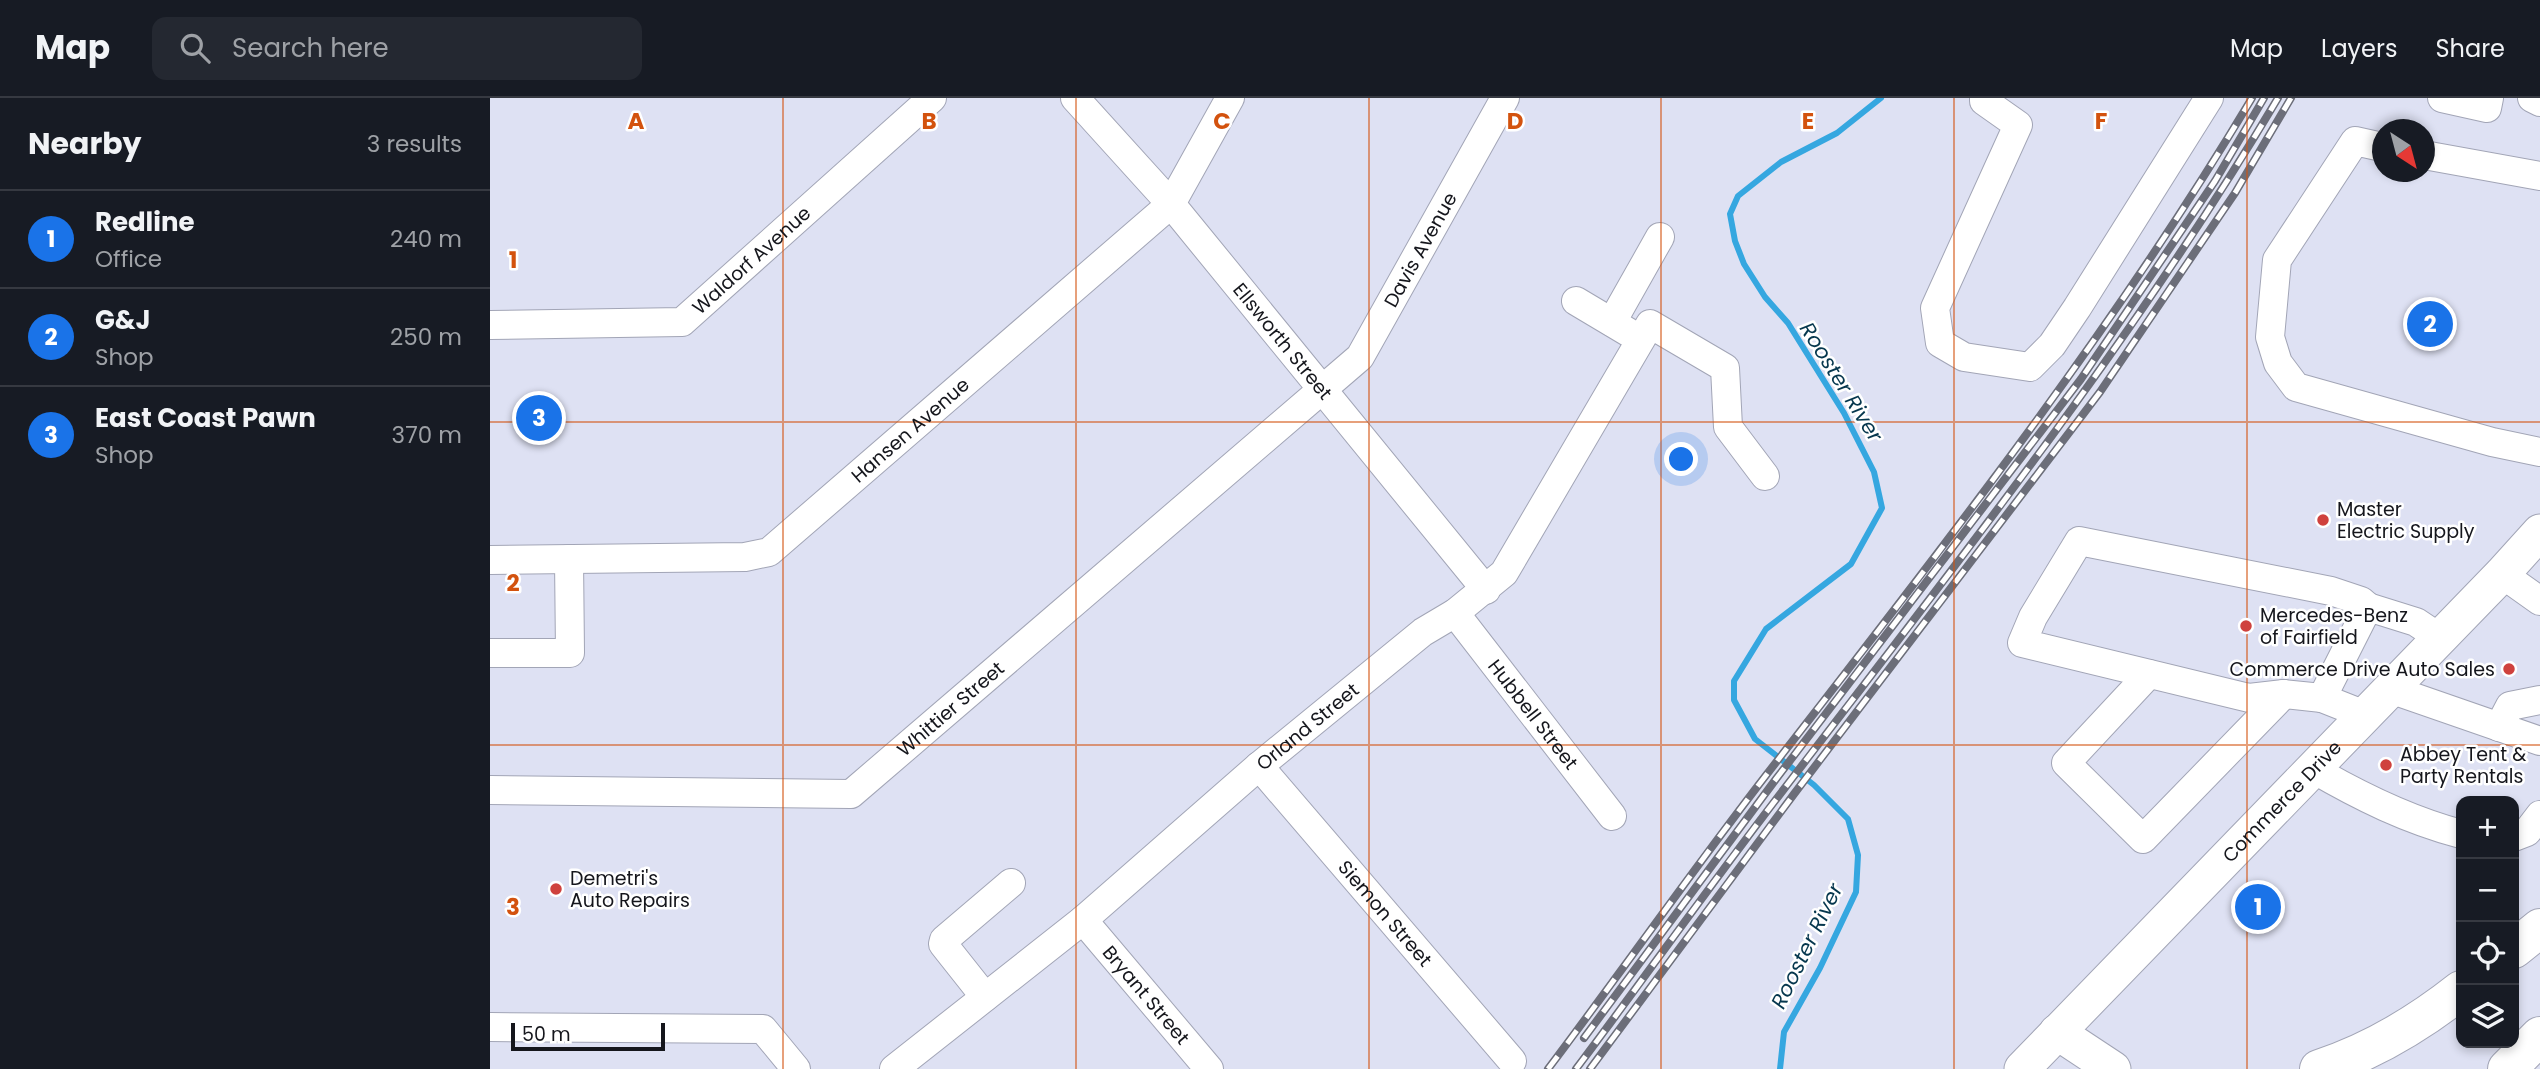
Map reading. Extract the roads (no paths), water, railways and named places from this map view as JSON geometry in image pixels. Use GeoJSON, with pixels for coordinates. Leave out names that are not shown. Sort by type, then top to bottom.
{"type":"FeatureCollection","features":[{"type":"Feature","properties":{"kind":"highway"},"geometry":{"type":"LineString","coordinates":[[2519,945],[2540,928]]}},
{"type":"Feature","properties":{"kind":"highway"},"geometry":{"type":"LineString","coordinates":[[2319,1069],[2365,1051],[2399,1033],[2428,1016],[2456,994]]}},
{"type":"Feature","properties":{"kind":"highway"},"geometry":{"type":"LineString","coordinates":[[2507,1069],[2540,1036]]}},
{"type":"Feature","properties":{"kind":"main road","name":"Commerce Drive"},"geometry":{"type":"LineString","coordinates":[[2022,1069],[2538,537]]}},
{"type":"Feature","properties":{"kind":"main road"},"geometry":{"type":"LineString","coordinates":[[2057,1032],[2113,1069]]}},
{"type":"Feature","properties":{"kind":"street","name":"Waldorf Avenue"},"geometry":{"type":"LineString","coordinates":[[490,325],[681,322],[932,98]]}},
{"type":"Feature","properties":{"kind":"street","name":"Ellsworth Street"},"geometry":{"type":"LineString","coordinates":[[1075,98],[1171,204],[1486,590]]}},
{"type":"Feature","properties":{"kind":"street","name":"Hansen Avenue"},"geometry":{"type":"LineString","coordinates":[[490,560],[745,556],[769,552],[1171,204],[1230,98]]}},
{"type":"Feature","properties":{"kind":"street","name":"Davis Avenue"},"geometry":{"type":"LineString","coordinates":[[1322,388],[1360,356],[1505,98]]}},
{"type":"Feature","properties":{"kind":"street"},"geometry":{"type":"LineString","coordinates":[[1984,98],[1984,102],[2018,125],[1935,308],[1940,343],[1964,357],[2030,367],[2052,345],[2077,308],[2208,98]]}},
{"type":"Feature","properties":{"kind":"street"},"geometry":{"type":"LineString","coordinates":[[2442,98],[2487,108],[2489,98]]}},
{"type":"Feature","properties":{"kind":"street"},"geometry":{"type":"LineString","coordinates":[[2532,98],[2540,102]]}},
{"type":"Feature","properties":{"kind":"street"},"geometry":{"type":"LineString","coordinates":[[2372,145],[2355,141],[2277,260],[2270,337],[2278,363],[2296,387],[2540,453]]}},
{"type":"Feature","properties":{"kind":"street"},"geometry":{"type":"LineString","coordinates":[[2435,157],[2540,176]]}},
{"type":"Feature","properties":{"kind":"street"},"geometry":{"type":"LineString","coordinates":[[1612,322],[1660,237]]}},
{"type":"Feature","properties":{"kind":"street"},"geometry":{"type":"LineString","coordinates":[[1576,301],[1612,322],[1645,331],[1725,368],[1728,427],[1765,475]]}},
{"type":"Feature","properties":{"kind":"street","name":"Orland Street"},"geometry":{"type":"LineString","coordinates":[[894,1069],[1083,920],[1259,766],[1423,632],[1455,613],[1504,573],[1645,331]]}},
{"type":"Feature","properties":{"kind":"street","name":"Whittier Street"},"geometry":{"type":"LineString","coordinates":[[490,790],[850,794],[1322,388]]}},
{"type":"Feature","properties":{"kind":"street"},"geometry":{"type":"LineString","coordinates":[[2365,715],[2322,698],[2284,694],[2249,698],[2022,643],[2034,617],[2079,541],[2331,591],[2361,601],[2368,607],[2416,622],[2440,638]]}},
{"type":"Feature","properties":{"kind":"street"},"geometry":{"type":"LineString","coordinates":[[490,653],[570,653],[569,559]]}},
{"type":"Feature","properties":{"kind":"street"},"geometry":{"type":"LineString","coordinates":[[2502,574],[2540,601]]}},
{"type":"Feature","properties":{"kind":"street"},"geometry":{"type":"LineString","coordinates":[[2322,698],[2368,607]]}},
{"type":"Feature","properties":{"kind":"street","name":"Hubbell Street"},"geometry":{"type":"LineString","coordinates":[[1455,613],[1612,816]]}},
{"type":"Feature","properties":{"kind":"street"},"geometry":{"type":"LineString","coordinates":[[2149,674],[2066,763],[2143,839],[2284,694]]}},
{"type":"Feature","properties":{"kind":"street"},"geometry":{"type":"LineString","coordinates":[[2390,689],[2540,741]]}},
{"type":"Feature","properties":{"kind":"street"},"geometry":{"type":"LineString","coordinates":[[2499,727],[2510,706],[2540,700]]}},
{"type":"Feature","properties":{"kind":"street","name":"Siemon Street"},"geometry":{"type":"LineString","coordinates":[[1259,766],[1512,1061]]}},
{"type":"Feature","properties":{"kind":"street"},"geometry":{"type":"LineString","coordinates":[[2313,769],[2389,810],[2456,833]]}},
{"type":"Feature","properties":{"kind":"street"},"geometry":{"type":"LineString","coordinates":[[2519,835],[2527,832],[2540,814]]}},
{"type":"Feature","properties":{"kind":"street"},"geometry":{"type":"LineString","coordinates":[[985,997],[943,944],[944,940],[1011,883]]}},
{"type":"Feature","properties":{"kind":"street","name":"Bryant Street"},"geometry":{"type":"LineString","coordinates":[[1083,920],[1209,1069]]}},
{"type":"Feature","properties":{"kind":"street"},"geometry":{"type":"LineString","coordinates":[[490,1027],[763,1029],[796,1069]]}},
{"type":"Feature","properties":{"kind":"waterway","name":"Rooster River"},"geometry":{"type":"LineString","coordinates":[[1780,1069],[1784,1032],[1820,968],[1856,892],[1858,855],[1848,819],[1814,785],[1755,739],[1734,700],[1734,681],[1766,629],[1851,564],[1882,508],[1874,472],[1844,413],[1788,323],[1765,297],[1744,264],[1735,241],[1730,214],[1738,196],[1781,162],[1837,133],[1881,98]]}},
{"type":"Feature","properties":{"kind":"railway"},"geometry":{"type":"LineString","coordinates":[[1548,1069],[1739,811],[1958,527],[2081,359],[2140,273],[2252,98]]}},
{"type":"Feature","properties":{"kind":"railway"},"geometry":{"type":"LineString","coordinates":[[1584,1038],[1776,779],[2081,379],[2215,181],[2264,98]]}},
{"type":"Feature","properties":{"kind":"railway"},"geometry":{"type":"LineString","coordinates":[[1576,1069],[2041,451],[2164,277],[2278,98]]}},
{"type":"Feature","properties":{"kind":"railway"},"geometry":{"type":"LineString","coordinates":[[1590,1069],[1794,794],[2100,392],[2235,193],[2291,98]]}},
{"type":"Feature","properties":{"kind":"place","name":"G&J"},"geometry":{"type":"Point","coordinates":[2430,324]}},
{"type":"Feature","properties":{"kind":"place","name":"East Coast Pawn"},"geometry":{"type":"Point","coordinates":[539,418]}},
{"type":"Feature","properties":{"kind":"place","name":"Master Electric Supply"},"geometry":{"type":"Point","coordinates":[2323,520]}},
{"type":"Feature","properties":{"kind":"place","name":"Mercedes-Benz of Fairfield"},"geometry":{"type":"Point","coordinates":[2246,626]}},
{"type":"Feature","properties":{"kind":"place","name":"Commerce Drive Auto Sales"},"geometry":{"type":"Point","coordinates":[2509,669]}},
{"type":"Feature","properties":{"kind":"place","name":"Abbey Tent & Party Rentals"},"geometry":{"type":"Point","coordinates":[2386,765]}},
{"type":"Feature","properties":{"kind":"place","name":"Demetri's Auto Repairs"},"geometry":{"type":"Point","coordinates":[556,889]}},
{"type":"Feature","properties":{"kind":"place","name":"Redline"},"geometry":{"type":"Point","coordinates":[2258,907]}}]}
